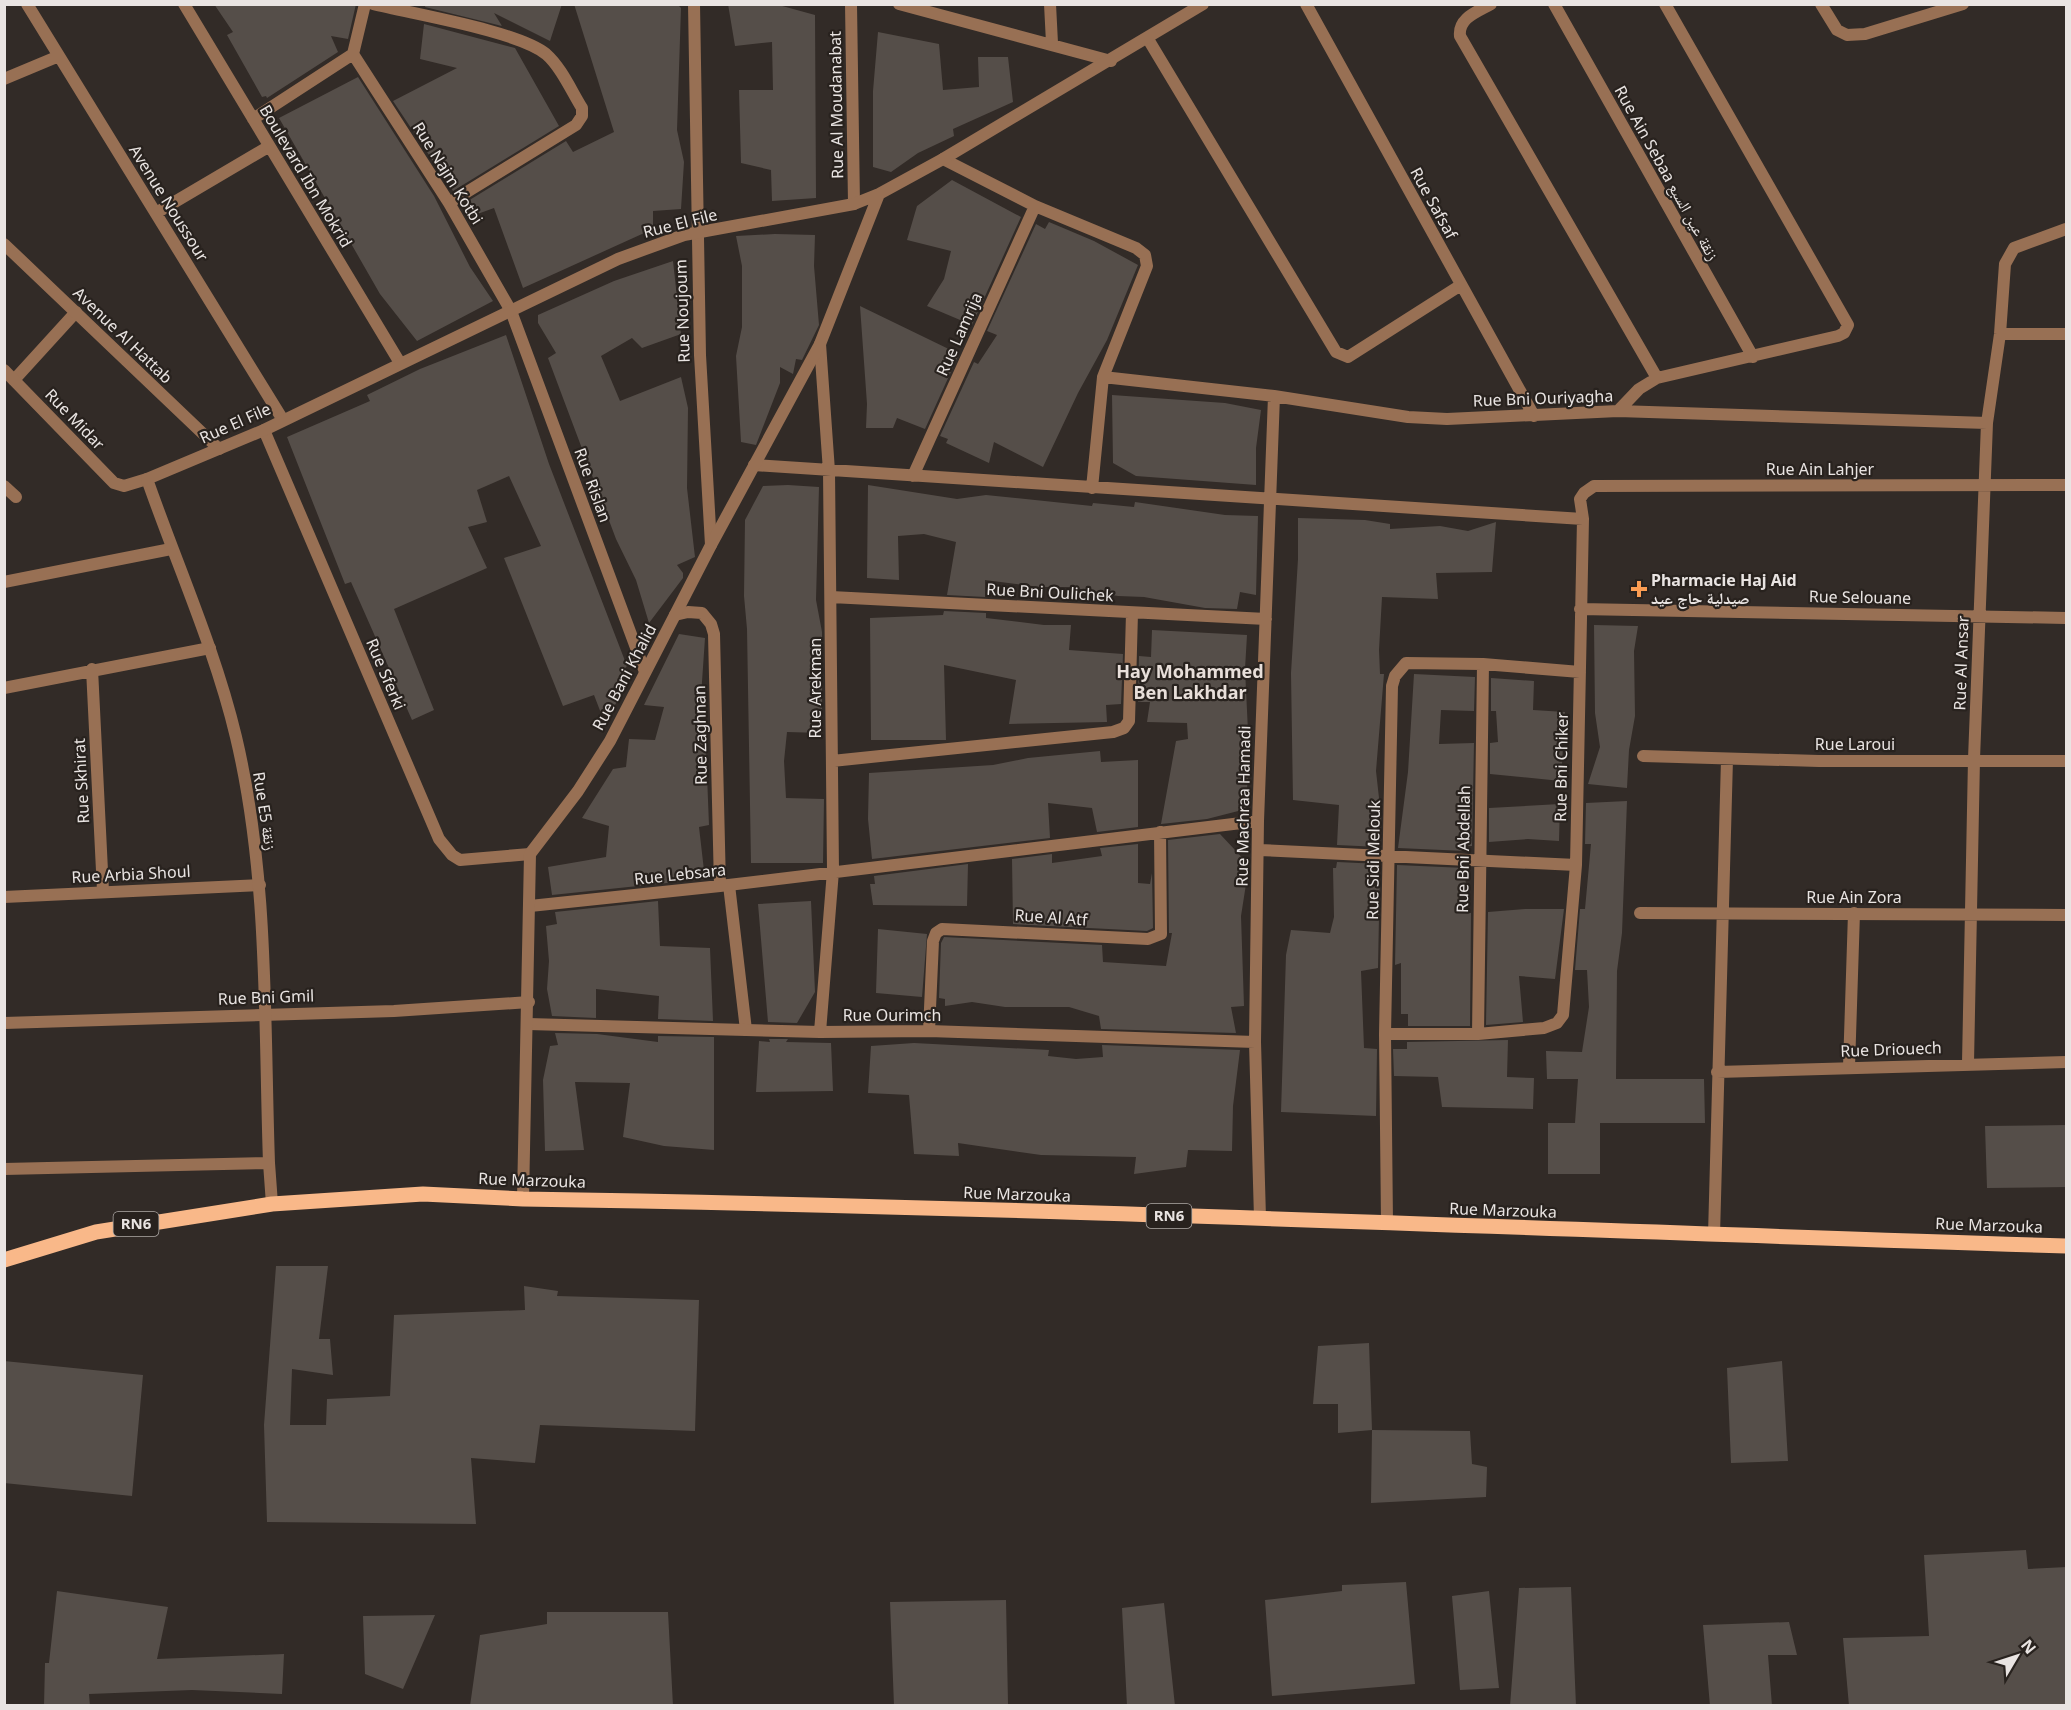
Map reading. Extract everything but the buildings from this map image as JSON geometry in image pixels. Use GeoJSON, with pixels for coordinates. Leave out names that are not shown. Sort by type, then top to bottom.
{"type":"FeatureCollection","features":[{"type":"Feature","properties":{"kind":"main road","name":"Rue Marzouka"},"geometry":{"type":"LineString","coordinates":[[272,1204],[423,1194],[523,1199],[1260,1218],[2067,1246]]}},
{"type":"Feature","properties":{"kind":"main road","name":"RN6"},"geometry":{"type":"LineString","coordinates":[[4,1260],[96,1232],[272,1204]]}},
{"type":"Feature","properties":{"kind":"street","name":"Avenue Noussour"},"geometry":{"type":"LineString","coordinates":[[27,4],[283,420]]}},
{"type":"Feature","properties":{"kind":"street","name":"Boulevard Ibn Mokrid"},"geometry":{"type":"LineString","coordinates":[[184,4],[400,363]]}},
{"type":"Feature","properties":{"kind":"street"},"geometry":{"type":"LineString","coordinates":[[253,119],[353,54],[365,4]]}},
{"type":"Feature","properties":{"kind":"street"},"geometry":{"type":"LineString","coordinates":[[373,4],[497,34],[535,48],[550,58],[582,108],[582,116],[576,125],[449,203]]}},
{"type":"Feature","properties":{"kind":"street","name":"Rue Noujoum"},"geometry":{"type":"LineString","coordinates":[[694,4],[696,233],[700,355],[711,545]]}},
{"type":"Feature","properties":{"kind":"street","name":"Rue Al Moudanabat"},"geometry":{"type":"LineString","coordinates":[[851,4],[854,204]]}},
{"type":"Feature","properties":{"kind":"street"},"geometry":{"type":"LineString","coordinates":[[899,4],[1052,43],[1111,61]]}},
{"type":"Feature","properties":{"kind":"street"},"geometry":{"type":"LineString","coordinates":[[1050,4],[1052,43]]}},
{"type":"Feature","properties":{"kind":"street","name":"Rue El File"},"geometry":{"type":"LineString","coordinates":[[124,486],[147,479],[264,430],[618,259],[670,239],[854,204],[879,194],[1111,61],[1203,4]]}},
{"type":"Feature","properties":{"kind":"street","name":"Rue Safsaf"},"geometry":{"type":"LineString","coordinates":[[1306,4],[1534,416]]}},
{"type":"Feature","properties":{"kind":"street"},"geometry":{"type":"LineString","coordinates":[[1491,4],[1465,20],[1460,28],[1460,36],[1657,378]]}},
{"type":"Feature","properties":{"kind":"street","name":"Rue Ain Sebaa زنقة عين السبع"},"geometry":{"type":"LineString","coordinates":[[1554,4],[1753,357]]}},
{"type":"Feature","properties":{"kind":"street"},"geometry":{"type":"LineString","coordinates":[[1618,411],[1639,388],[1657,378],[1838,336],[1844,333],[1848,325],[1665,4]]}},
{"type":"Feature","properties":{"kind":"street"},"geometry":{"type":"LineString","coordinates":[[1821,4],[1837,30],[1856,36],[1963,4]]}},
{"type":"Feature","properties":{"kind":"street"},"geometry":{"type":"LineString","coordinates":[[1148,39],[1336,352],[1348,357],[1461,285]]}},
{"type":"Feature","properties":{"kind":"street","name":"Rue Najm Kotbi"},"geometry":{"type":"LineString","coordinates":[[353,54],[449,203],[511,311]]}},
{"type":"Feature","properties":{"kind":"street"},"geometry":{"type":"LineString","coordinates":[[4,79],[60,56]]}},
{"type":"Feature","properties":{"kind":"street"},"geometry":{"type":"LineString","coordinates":[[156,213],[268,147]]}},
{"type":"Feature","properties":{"kind":"street"},"geometry":{"type":"LineString","coordinates":[[943,159],[1035,206],[1136,248],[1145,255],[1147,266],[1103,377],[1092,488]]}},
{"type":"Feature","properties":{"kind":"street","name":"Rue Bani Khalid"},"geometry":{"type":"LineString","coordinates":[[530,854],[578,791],[610,741],[711,545],[820,344],[879,194]]}},
{"type":"Feature","properties":{"kind":"street","name":"Rue Lamrija"},"geometry":{"type":"LineString","coordinates":[[913,476],[1035,206]]}},
{"type":"Feature","properties":{"kind":"street","name":"Rue Al Ansar"},"geometry":{"type":"LineString","coordinates":[[1968,1063],[1974,759],[1984,485],[1988,423],[2000,334],[2005,264],[2014,248],[2067,229]]}},
{"type":"Feature","properties":{"kind":"street","name":"Avenue Al Hattab"},"geometry":{"type":"LineString","coordinates":[[4,244],[219,449]]}},
{"type":"Feature","properties":{"kind":"street","name":"Rue Rislan"},"geometry":{"type":"LineString","coordinates":[[511,311],[645,672]]}},
{"type":"Feature","properties":{"kind":"street"},"geometry":{"type":"LineString","coordinates":[[14,380],[76,312]]}},
{"type":"Feature","properties":{"kind":"street"},"geometry":{"type":"LineString","coordinates":[[2000,334],[2067,334]]}},
{"type":"Feature","properties":{"kind":"street","name":"Rue Arekman"},"geometry":{"type":"LineString","coordinates":[[820,344],[829,471],[833,871],[820,1032]]}},
{"type":"Feature","properties":{"kind":"street","name":"Rue Midar"},"geometry":{"type":"LineString","coordinates":[[4,370],[108,478],[124,486]]}},
{"type":"Feature","properties":{"kind":"street","name":"Rue Bni Ouriyagha"},"geometry":{"type":"LineString","coordinates":[[1103,377],[1274,396],[1408,417],[1534,416],[1618,411],[1988,423]]}},
{"type":"Feature","properties":{"kind":"street","name":"Rue Machraa Hamadi"},"geometry":{"type":"LineString","coordinates":[[1260,1218],[1255,1042],[1258,821],[1272,500],[1274,396]]}},
{"type":"Feature","properties":{"kind":"street","name":"Rue Sferki"},"geometry":{"type":"LineString","coordinates":[[264,430],[439,839],[452,855],[460,860],[530,854]]}},
{"type":"Feature","properties":{"kind":"street"},"geometry":{"type":"LineString","coordinates":[[754,465],[1583,519]]}},
{"type":"Feature","properties":{"kind":"street","name":"Rue E5 زنقة"},"geometry":{"type":"LineString","coordinates":[[147,479],[171,549],[210,648],[236,736],[248,798],[260,885],[269,1163]]}},
{"type":"Feature","properties":{"kind":"street","name":"Rue Ain Lahjer"},"geometry":{"type":"LineString","coordinates":[[1580,499],[1584,492],[1594,486],[2067,485]]}},
{"type":"Feature","properties":{"kind":"street"},"geometry":{"type":"LineString","coordinates":[[4,486],[16,497]]}},
{"type":"Feature","properties":{"kind":"street","name":"Rue Bni Chiker"},"geometry":{"type":"LineString","coordinates":[[1478,1034],[1544,1028],[1557,1023],[1563,1015],[1576,865],[1583,519],[1580,499]]}},
{"type":"Feature","properties":{"kind":"street"},"geometry":{"type":"LineString","coordinates":[[4,582],[171,549]]}},
{"type":"Feature","properties":{"kind":"street","name":"Rue Bni Oulichek"},"geometry":{"type":"LineString","coordinates":[[831,597],[1266,619]]}},
{"type":"Feature","properties":{"kind":"street","name":"Rue Selouane"},"geometry":{"type":"LineString","coordinates":[[1580,609],[2067,618]]}},
{"type":"Feature","properties":{"kind":"street","name":"Rue Zaghnan"},"geometry":{"type":"LineString","coordinates":[[675,615],[688,612],[702,613],[711,624],[714,634],[724,886]]}},
{"type":"Feature","properties":{"kind":"street"},"geometry":{"type":"LineString","coordinates":[[832,761],[1113,732],[1124,728],[1129,721],[1132,613]]}},
{"type":"Feature","properties":{"kind":"street"},"geometry":{"type":"LineString","coordinates":[[4,688],[92,669],[210,648]]}},
{"type":"Feature","properties":{"kind":"street","name":"Rue Sidi Melouk"},"geometry":{"type":"LineString","coordinates":[[1387,1224],[1385,1034],[1392,686],[1395,676],[1407,663],[1483,664]]}},
{"type":"Feature","properties":{"kind":"street"},"geometry":{"type":"LineString","coordinates":[[1483,664],[1580,672]]}},
{"type":"Feature","properties":{"kind":"street","name":"Rue Bni Abdellah"},"geometry":{"type":"LineString","coordinates":[[1478,1034],[1483,664]]}},
{"type":"Feature","properties":{"kind":"street","name":"Rue Skhirat"},"geometry":{"type":"LineString","coordinates":[[92,669],[103,891]]}},
{"type":"Feature","properties":{"kind":"street","name":"Rue Laroui"},"geometry":{"type":"LineString","coordinates":[[1643,756],[1727,759],[2067,761]]}},
{"type":"Feature","properties":{"kind":"street"},"geometry":{"type":"LineString","coordinates":[[1714,1235],[1721,912],[1727,759]]}},
{"type":"Feature","properties":{"kind":"street","name":"Rue Lebsara"},"geometry":{"type":"LineString","coordinates":[[530,906],[724,886],[1258,821]]}},
{"type":"Feature","properties":{"kind":"street","name":"Rue Al Atf"},"geometry":{"type":"LineString","coordinates":[[929,1031],[933,941],[936,933],[942,928],[1148,939],[1161,934],[1160,832]]}},
{"type":"Feature","properties":{"kind":"street"},"geometry":{"type":"LineString","coordinates":[[1259,850],[1576,865]]}},
{"type":"Feature","properties":{"kind":"street"},"geometry":{"type":"LineString","coordinates":[[523,1199],[529,1002],[530,854]]}},
{"type":"Feature","properties":{"kind":"street","name":"Rue Arbia Shoul"},"geometry":{"type":"LineString","coordinates":[[4,897],[260,885]]}},
{"type":"Feature","properties":{"kind":"street"},"geometry":{"type":"LineString","coordinates":[[724,886],[746,1030]]}},
{"type":"Feature","properties":{"kind":"street","name":"Rue Ain Zora"},"geometry":{"type":"LineString","coordinates":[[1640,913],[2067,915]]}},
{"type":"Feature","properties":{"kind":"street"},"geometry":{"type":"LineString","coordinates":[[1849,1067],[1854,914]]}},
{"type":"Feature","properties":{"kind":"street","name":"Rue Bni Gmil"},"geometry":{"type":"LineString","coordinates":[[4,1023],[394,1011],[529,1002]]}},
{"type":"Feature","properties":{"kind":"street","name":"Rue Ourimch"},"geometry":{"type":"LineString","coordinates":[[528,1024],[820,1032],[929,1031],[1255,1042]]}},
{"type":"Feature","properties":{"kind":"street"},"geometry":{"type":"LineString","coordinates":[[1385,1034],[1478,1034]]}},
{"type":"Feature","properties":{"kind":"street","name":"Rue Driouech"},"geometry":{"type":"LineString","coordinates":[[1717,1072],[1968,1063],[2067,1062]]}},
{"type":"Feature","properties":{"kind":"street"},"geometry":{"type":"LineString","coordinates":[[4,1169],[269,1163],[272,1204]]}},
{"type":"Feature","properties":{"kind":"place","name":"Pharmacie Haj Aid صيدلية حاج عيد"},"geometry":{"type":"Point","coordinates":[1639,589]}},
{"type":"Feature","properties":{"kind":"district","name":"Hay Mohammed Ben Lakhdar"},"geometry":{"type":"Point","coordinates":[1190,682]}}]}
